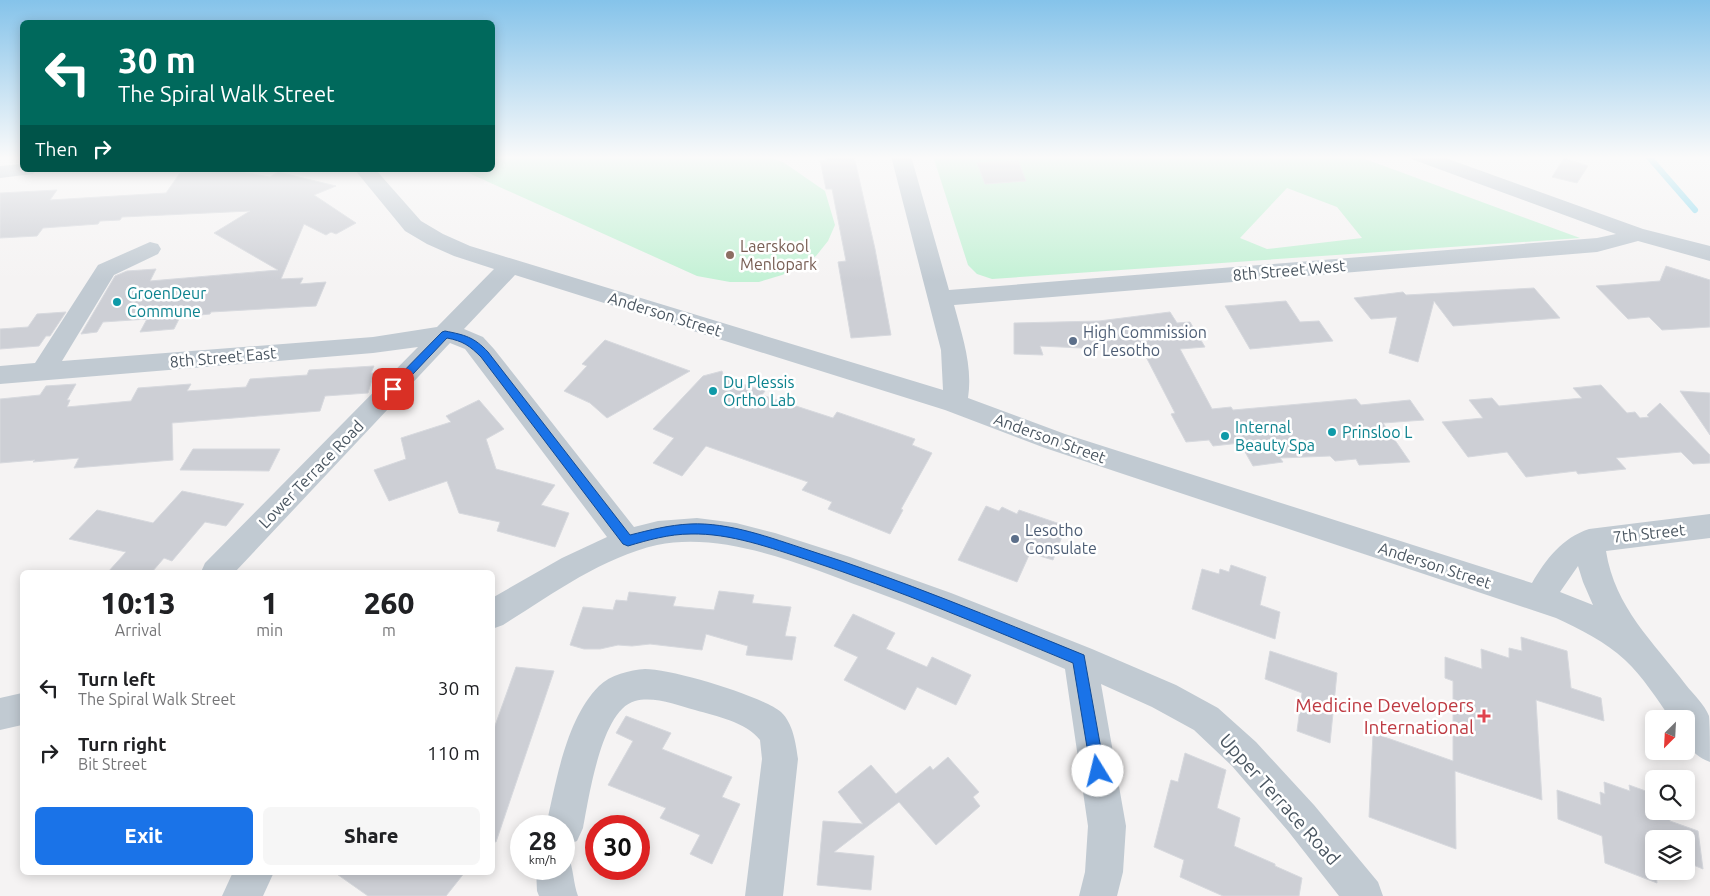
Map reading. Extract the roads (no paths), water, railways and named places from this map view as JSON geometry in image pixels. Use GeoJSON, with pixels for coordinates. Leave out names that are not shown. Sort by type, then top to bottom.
{"type":"FeatureCollection","features":[{"type":"Feature","properties":{"kind":"street","name":"Anderson Street"},"geometry":{"type":"LineString","coordinates":[[389,198],[413,226],[449,246],[954,403],[1054,441],[1540,599],[1589,618],[1642,654],[1710,745]]}},
{"type":"Feature","properties":{"kind":"street"},"geometry":{"type":"LineString","coordinates":[[913,198],[954,350],[957,369],[954,403]]}},
{"type":"Feature","properties":{"kind":"street"},"geometry":{"type":"LineString","coordinates":[[1539,198],[1636,234],[1705,247]]}},
{"type":"Feature","properties":{"kind":"street","name":"8th Street West"},"geometry":{"type":"LineString","coordinates":[[941,298],[1597,245],[1623,240],[1636,234]]}},
{"type":"Feature","properties":{"kind":"street"},"geometry":{"type":"LineString","coordinates":[[43,371],[106,270],[150,249]]}},
{"type":"Feature","properties":{"kind":"street","name":"Lower Terrace Road"},"geometry":{"type":"LineString","coordinates":[[218,570],[510,266]]}},
{"type":"Feature","properties":{"kind":"street"},"geometry":{"type":"LineString","coordinates":[[445,334],[469,341],[485,355],[628,541]]}},
{"type":"Feature","properties":{"kind":"street","name":"8th Street East"},"geometry":{"type":"LineString","coordinates":[[0,375],[373,345],[445,334]]}},
{"type":"Feature","properties":{"kind":"street","name":"7th Street"},"geometry":{"type":"LineString","coordinates":[[1540,599],[1552,575],[1565,558],[1577,547],[1589,541],[1710,526]]}},
{"type":"Feature","properties":{"kind":"street","name":"Upper Terrace Road"},"geometry":{"type":"LineString","coordinates":[[495,613],[558,575],[628,541],[658,532],[691,529],[724,532],[772,543],[877,577],[1080,659],[1164,696],[1206,719],[1244,754],[1364,896]]}},
{"type":"Feature","properties":{"kind":"street","name":"7th Street"},"geometry":{"type":"LineString","coordinates":[[1589,541],[1597,582],[1604,598],[1642,654]]}},
{"type":"Feature","properties":{"kind":"street"},"geometry":{"type":"LineString","coordinates":[[1080,659],[1107,826],[1104,872],[1098,896]]}},
{"type":"Feature","properties":{"kind":"street"},"geometry":{"type":"LineString","coordinates":[[567,815],[588,730],[598,710],[612,695],[629,687],[648,684],[667,687],[750,713],[768,723],[776,732],[779,743],[780,759],[764,896]]}},
{"type":"Feature","properties":{"kind":"street"},"geometry":{"type":"LineString","coordinates":[[241,896],[253,875]]}},
{"type":"Feature","properties":{"kind":"street"},"geometry":{"type":"LineString","coordinates":[[556,880],[556,891],[559,896]]}},
{"type":"Feature","properties":{"kind":"waterway"},"geometry":{"type":"LineString","coordinates":[[1684,198],[1695,210]]}},
{"type":"Feature","properties":{"kind":"place","name":"Laerskool Menlopark"},"geometry":{"type":"Point","coordinates":[730,255]}},
{"type":"Feature","properties":{"kind":"place","name":"GroenDeur Commune"},"geometry":{"type":"Point","coordinates":[117,302]}},
{"type":"Feature","properties":{"kind":"place","name":"High Commission of Lesotho"},"geometry":{"type":"Point","coordinates":[1073,341]}},
{"type":"Feature","properties":{"kind":"place","name":"Du Plessis Ortho Lab"},"geometry":{"type":"Point","coordinates":[713,391]}},
{"type":"Feature","properties":{"kind":"place","name":"Prinsloo L"},"geometry":{"type":"Point","coordinates":[1332,432]}},
{"type":"Feature","properties":{"kind":"place","name":"Internal Beauty Spa"},"geometry":{"type":"Point","coordinates":[1225,436]}},
{"type":"Feature","properties":{"kind":"place","name":"Lesotho Consulate"},"geometry":{"type":"Point","coordinates":[1015,539]}},
{"type":"Feature","properties":{"kind":"place","name":"Medicine Developers International"},"geometry":{"type":"Point","coordinates":[1484,716]}}]}
